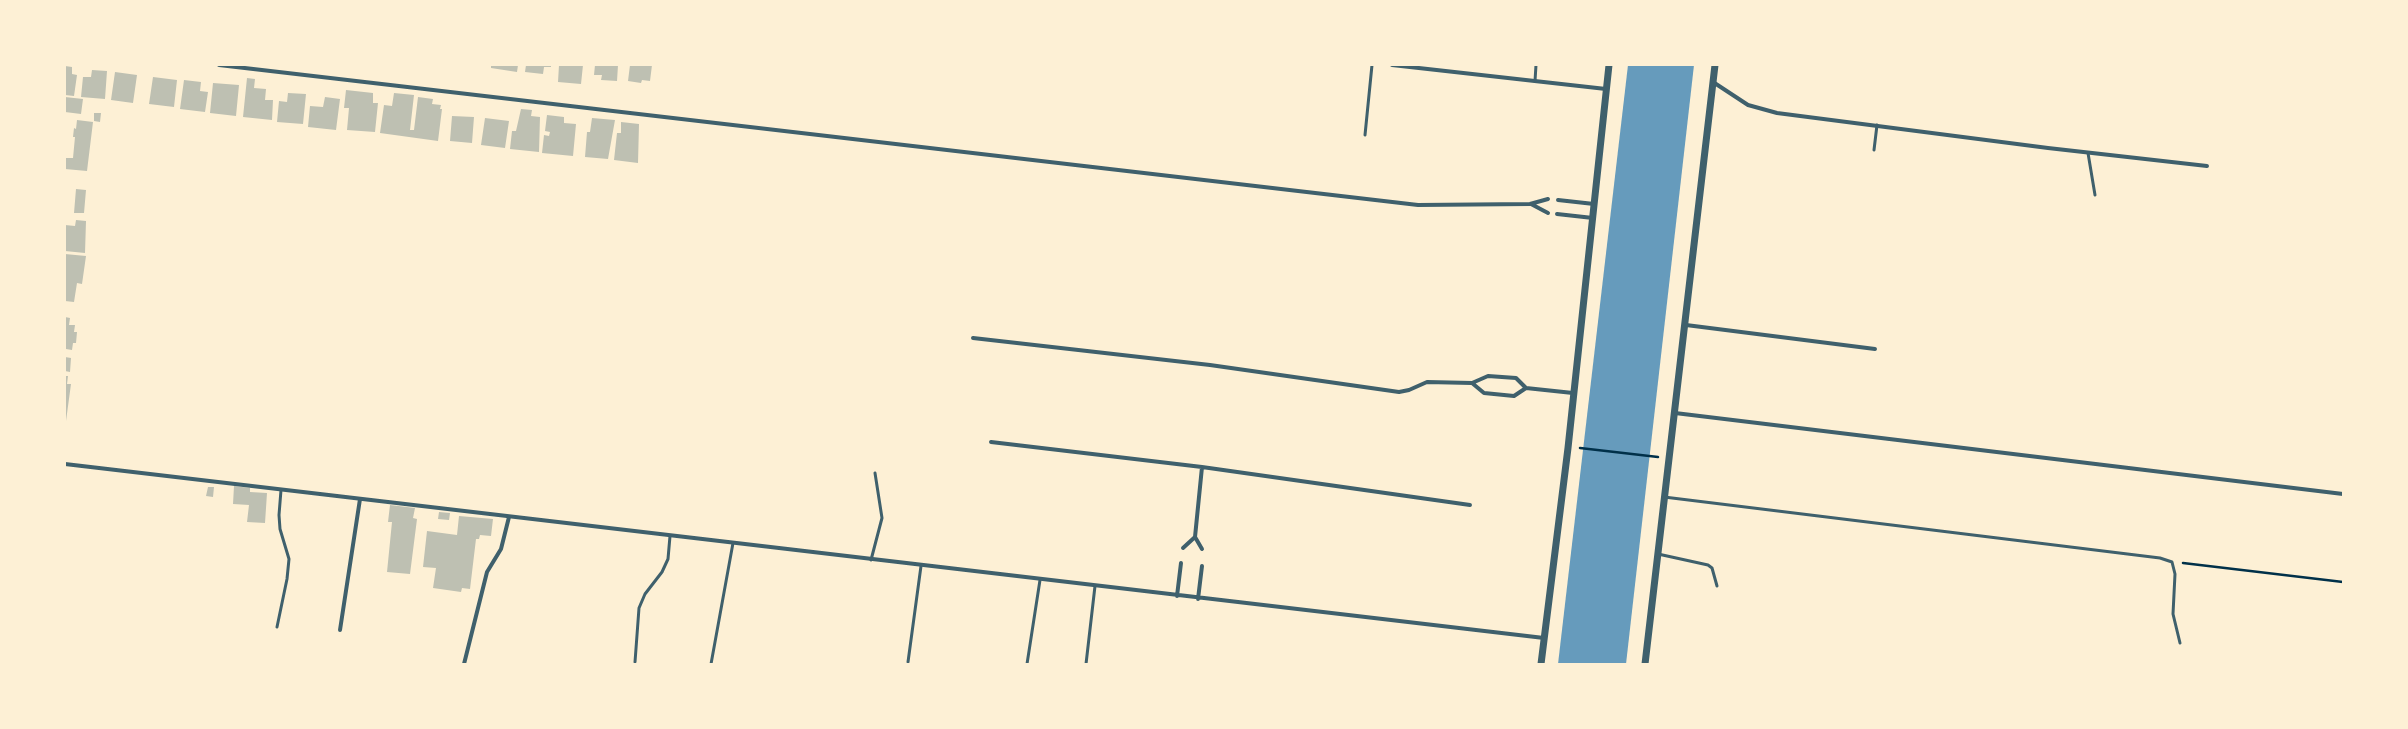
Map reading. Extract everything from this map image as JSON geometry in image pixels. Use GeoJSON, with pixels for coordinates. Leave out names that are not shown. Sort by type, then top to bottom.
{"type":"FeatureCollection","features":[{"type":"Feature","properties":{"kind":"street"},"geometry":{"type":"LineString","coordinates":[[219,65],[1418,205],[1530,204],[1548,199]]}},
{"type":"Feature","properties":{"kind":"street"},"geometry":{"type":"LineString","coordinates":[[1392,65],[1606,90]]}},
{"type":"Feature","properties":{"kind":"street"},"geometry":{"type":"LineString","coordinates":[[1541,664],[1593,218],[1609,65]]}},
{"type":"Feature","properties":{"kind":"street"},"geometry":{"type":"LineString","coordinates":[[1645,664],[1686,325],[1715,65]]}},
{"type":"Feature","properties":{"kind":"street"},"geometry":{"type":"LineString","coordinates":[[1713,82],[1748,105],[1762,109],[2088,153],[2207,166]]}},
{"type":"Feature","properties":{"kind":"street"},"geometry":{"type":"LineString","coordinates":[[1558,200],[1594,204]]}},
{"type":"Feature","properties":{"kind":"street"},"geometry":{"type":"LineString","coordinates":[[1530,204],[1548,213]]}},
{"type":"Feature","properties":{"kind":"street"},"geometry":{"type":"LineString","coordinates":[[1557,214],[1593,218]]}},
{"type":"Feature","properties":{"kind":"street"},"geometry":{"type":"LineString","coordinates":[[1686,325],[1875,349]]}},
{"type":"Feature","properties":{"kind":"street"},"geometry":{"type":"LineString","coordinates":[[973,338],[1210,365],[1399,392],[1427,382],[1472,383],[1488,376],[1516,378],[1526,388],[1573,394]]}},
{"type":"Feature","properties":{"kind":"street"},"geometry":{"type":"LineString","coordinates":[[1472,383],[1484,393],[1514,396],[1526,388]]}},
{"type":"Feature","properties":{"kind":"street"},"geometry":{"type":"LineString","coordinates":[[1675,412],[2343,494]]}},
{"type":"Feature","properties":{"kind":"street"},"geometry":{"type":"LineString","coordinates":[[991,442],[1202,467],[1470,505]]}},
{"type":"Feature","properties":{"kind":"street"},"geometry":{"type":"LineString","coordinates":[[65,464],[1198,599],[1544,638]]}},
{"type":"Feature","properties":{"kind":"street"},"geometry":{"type":"LineString","coordinates":[[1202,467],[1195,537],[1202,549]]}},
{"type":"Feature","properties":{"kind":"street"},"geometry":{"type":"LineString","coordinates":[[340,630],[360,499]]}},
{"type":"Feature","properties":{"kind":"street"},"geometry":{"type":"LineString","coordinates":[[464,664],[487,572],[501,549],[509,517]]}},
{"type":"Feature","properties":{"kind":"street"},"geometry":{"type":"LineString","coordinates":[[1183,548],[1195,537]]}},
{"type":"Feature","properties":{"kind":"street"},"geometry":{"type":"LineString","coordinates":[[1177,596],[1181,563]]}},
{"type":"Feature","properties":{"kind":"street"},"geometry":{"type":"LineString","coordinates":[[1198,599],[1202,566]]}},
{"type":"Feature","properties":{"kind":"lane"},"geometry":{"type":"LineString","coordinates":[[1365,135],[1372,65]]}},
{"type":"Feature","properties":{"kind":"lane"},"geometry":{"type":"LineString","coordinates":[[1535,81],[1536,65]]}},
{"type":"Feature","properties":{"kind":"lane"},"geometry":{"type":"LineString","coordinates":[[1874,150],[1877,125]]}},
{"type":"Feature","properties":{"kind":"lane"},"geometry":{"type":"LineString","coordinates":[[2088,153],[2095,195]]}},
{"type":"Feature","properties":{"kind":"lane"},"geometry":{"type":"LineString","coordinates":[[871,560],[882,518],[875,473]]}},
{"type":"Feature","properties":{"kind":"lane"},"geometry":{"type":"LineString","coordinates":[[277,627],[287,578],[288,559],[280,529],[279,515],[281,490]]}},
{"type":"Feature","properties":{"kind":"lane"},"geometry":{"type":"LineString","coordinates":[[1664,497],[1962,533],[2056,546],[2138,554],[2172,562],[2175,580],[2173,614],[2180,643]]}},
{"type":"Feature","properties":{"kind":"lane"},"geometry":{"type":"LineString","coordinates":[[635,662],[639,608],[645,594],[662,572],[668,559],[670,536]]}},
{"type":"Feature","properties":{"kind":"lane"},"geometry":{"type":"LineString","coordinates":[[711,664],[733,543]]}},
{"type":"Feature","properties":{"kind":"lane"},"geometry":{"type":"LineString","coordinates":[[1658,554],[1708,565],[1712,568],[1717,586]]}},
{"type":"Feature","properties":{"kind":"lane"},"geometry":{"type":"LineString","coordinates":[[908,662],[921,566]]}},
{"type":"Feature","properties":{"kind":"lane"},"geometry":{"type":"LineString","coordinates":[[1027,664],[1040,580]]}},
{"type":"Feature","properties":{"kind":"lane"},"geometry":{"type":"LineString","coordinates":[[1086,664],[1095,586]]}},
{"type":"Feature","properties":{"kind":"path"},"geometry":{"type":"LineString","coordinates":[[1579,448],[1657,457]]}},
{"type":"Feature","properties":{"kind":"path"},"geometry":{"type":"LineString","coordinates":[[2172,562],[2343,582]]}},
{"type":"Feature","properties":{"kind":"water"},"geometry":{"type":"Polygon","coordinates":[[[1628,65],[1694,65],[1626,664],[1558,664],[1628,65]]]}},
{"type":"Feature","properties":{"kind":"building"},"geometry":{"type":"Polygon","coordinates":[[[491,65],[518,65],[517,72],[491,68],[491,65]]]}},
{"type":"Feature","properties":{"kind":"building"},"geometry":{"type":"Polygon","coordinates":[[[526,65],[551,65],[551,67],[544,67],[543,74],[525,72],[526,65]]]}},
{"type":"Feature","properties":{"kind":"building"},"geometry":{"type":"Polygon","coordinates":[[[559,65],[583,65],[581,84],[558,82],[559,65]]]}},
{"type":"Feature","properties":{"kind":"building"},"geometry":{"type":"Polygon","coordinates":[[[595,65],[618,65],[617,81],[601,80],[602,75],[594,75],[595,65]]]}},
{"type":"Feature","properties":{"kind":"building"},"geometry":{"type":"Polygon","coordinates":[[[630,65],[652,65],[650,81],[642,80],[641,83],[628,81],[630,65]]]}},
{"type":"Feature","properties":{"kind":"building"},"geometry":{"type":"Polygon","coordinates":[[[65,66],[72,67],[72,74],[77,75],[74,96],[65,95],[65,66]]]}},
{"type":"Feature","properties":{"kind":"building"},"geometry":{"type":"Polygon","coordinates":[[[92,70],[107,71],[105,99],[81,97],[83,77],[91,77],[92,70]]]}},
{"type":"Feature","properties":{"kind":"building"},"geometry":{"type":"Polygon","coordinates":[[[115,72],[137,75],[133,103],[111,100],[115,72]]]}},
{"type":"Feature","properties":{"kind":"building"},"geometry":{"type":"Polygon","coordinates":[[[153,77],[177,80],[174,107],[149,104],[153,77]]]}},
{"type":"Feature","properties":{"kind":"building"},"geometry":{"type":"Polygon","coordinates":[[[247,78],[255,79],[254,88],[266,89],[265,100],[273,100],[272,120],[243,117],[247,78]]]}},
{"type":"Feature","properties":{"kind":"building"},"geometry":{"type":"Polygon","coordinates":[[[184,80],[201,82],[200,91],[208,92],[205,112],[180,109],[184,80]]]}},
{"type":"Feature","properties":{"kind":"building"},"geometry":{"type":"Polygon","coordinates":[[[213,83],[239,85],[236,116],[210,113],[213,83]]]}},
{"type":"Feature","properties":{"kind":"building"},"geometry":{"type":"Polygon","coordinates":[[[346,90],[373,93],[373,103],[378,103],[375,132],[347,130],[349,108],[344,108],[346,90]]]}},
{"type":"Feature","properties":{"kind":"building"},"geometry":{"type":"Polygon","coordinates":[[[288,93],[306,94],[303,124],[277,122],[279,101],[287,102],[288,93]]]}},
{"type":"Feature","properties":{"kind":"building"},"geometry":{"type":"Polygon","coordinates":[[[394,93],[414,95],[410,130],[414,130],[418,97],[433,99],[432,104],[441,105],[440,109],[442,109],[438,141],[380,133],[384,105],[392,106],[394,93]]]}},
{"type":"Feature","properties":{"kind":"building"},"geometry":{"type":"Polygon","coordinates":[[[65,97],[83,99],[81,114],[65,112],[65,97]]]}},
{"type":"Feature","properties":{"kind":"building"},"geometry":{"type":"Polygon","coordinates":[[[325,97],[340,99],[336,130],[308,127],[310,106],[323,107],[325,97]]]}},
{"type":"Feature","properties":{"kind":"building"},"geometry":{"type":"Polygon","coordinates":[[[521,109],[532,110],[531,116],[540,117],[539,152],[510,149],[512,131],[516,131],[521,109]]]}},
{"type":"Feature","properties":{"kind":"building"},"geometry":{"type":"Polygon","coordinates":[[[94,113],[101,113],[100,122],[94,121],[94,113]]]}},
{"type":"Feature","properties":{"kind":"building"},"geometry":{"type":"Polygon","coordinates":[[[547,115],[564,117],[564,123],[576,124],[573,156],[542,153],[544,135],[549,136],[550,132],[545,131],[547,115]]]}},
{"type":"Feature","properties":{"kind":"building"},"geometry":{"type":"Polygon","coordinates":[[[452,116],[474,117],[472,143],[450,141],[452,116]]]}},
{"type":"Feature","properties":{"kind":"building"},"geometry":{"type":"Polygon","coordinates":[[[485,118],[509,121],[505,148],[481,145],[485,118]]]}},
{"type":"Feature","properties":{"kind":"building"},"geometry":{"type":"Polygon","coordinates":[[[592,118],[615,120],[608,159],[585,157],[587,132],[590,132],[592,118]]]}},
{"type":"Feature","properties":{"kind":"building"},"geometry":{"type":"Polygon","coordinates":[[[77,120],[93,122],[87,171],[65,169],[66,158],[73,158],[75,137],[73,137],[77,120]]]}},
{"type":"Feature","properties":{"kind":"building"},"geometry":{"type":"Polygon","coordinates":[[[621,122],[639,124],[638,163],[614,160],[617,133],[621,133],[621,122]]]}},
{"type":"Feature","properties":{"kind":"building"},"geometry":{"type":"Polygon","coordinates":[[[76,189],[86,190],[84,213],[74,213],[76,189]]]}},
{"type":"Feature","properties":{"kind":"building"},"geometry":{"type":"Polygon","coordinates":[[[76,220],[86,221],[85,253],[65,251],[65,225],[75,226],[76,220]]]}},
{"type":"Feature","properties":{"kind":"building"},"geometry":{"type":"Polygon","coordinates":[[[65,254],[86,256],[82,284],[77,283],[74,302],[65,301],[65,254]]]}},
{"type":"Feature","properties":{"kind":"building"},"geometry":{"type":"Polygon","coordinates":[[[65,317],[70,318],[69,325],[75,325],[74,332],[77,332],[76,343],[73,343],[72,350],[66,349],[66,354],[65,317]]]}},
{"type":"Feature","properties":{"kind":"building"},"geometry":{"type":"Polygon","coordinates":[[[65,357],[71,358],[70,372],[65,371],[65,357]]]}},
{"type":"Feature","properties":{"kind":"building"},"geometry":{"type":"Polygon","coordinates":[[[65,376],[68,376],[67,384],[71,384],[66,421],[65,376]]]}},
{"type":"Feature","properties":{"kind":"building"},"geometry":{"type":"Polygon","coordinates":[[[234,486],[250,488],[250,492],[267,493],[265,523],[247,522],[249,505],[233,504],[234,486]]]}},
{"type":"Feature","properties":{"kind":"building"},"geometry":{"type":"Polygon","coordinates":[[[208,487],[214,487],[213,497],[206,496],[208,487]]]}},
{"type":"Feature","properties":{"kind":"building"},"geometry":{"type":"Polygon","coordinates":[[[390,505],[415,508],[413,518],[417,519],[410,574],[387,572],[392,522],[388,522],[390,505]]]}},
{"type":"Feature","properties":{"kind":"building"},"geometry":{"type":"Polygon","coordinates":[[[439,512],[450,513],[449,520],[438,519],[439,512]]]}},
{"type":"Feature","properties":{"kind":"building"},"geometry":{"type":"Polygon","coordinates":[[[459,516],[493,519],[491,536],[480,535],[479,539],[476,539],[470,589],[462,588],[461,592],[433,588],[436,568],[423,567],[427,531],[457,535],[459,516]]]}}]}
